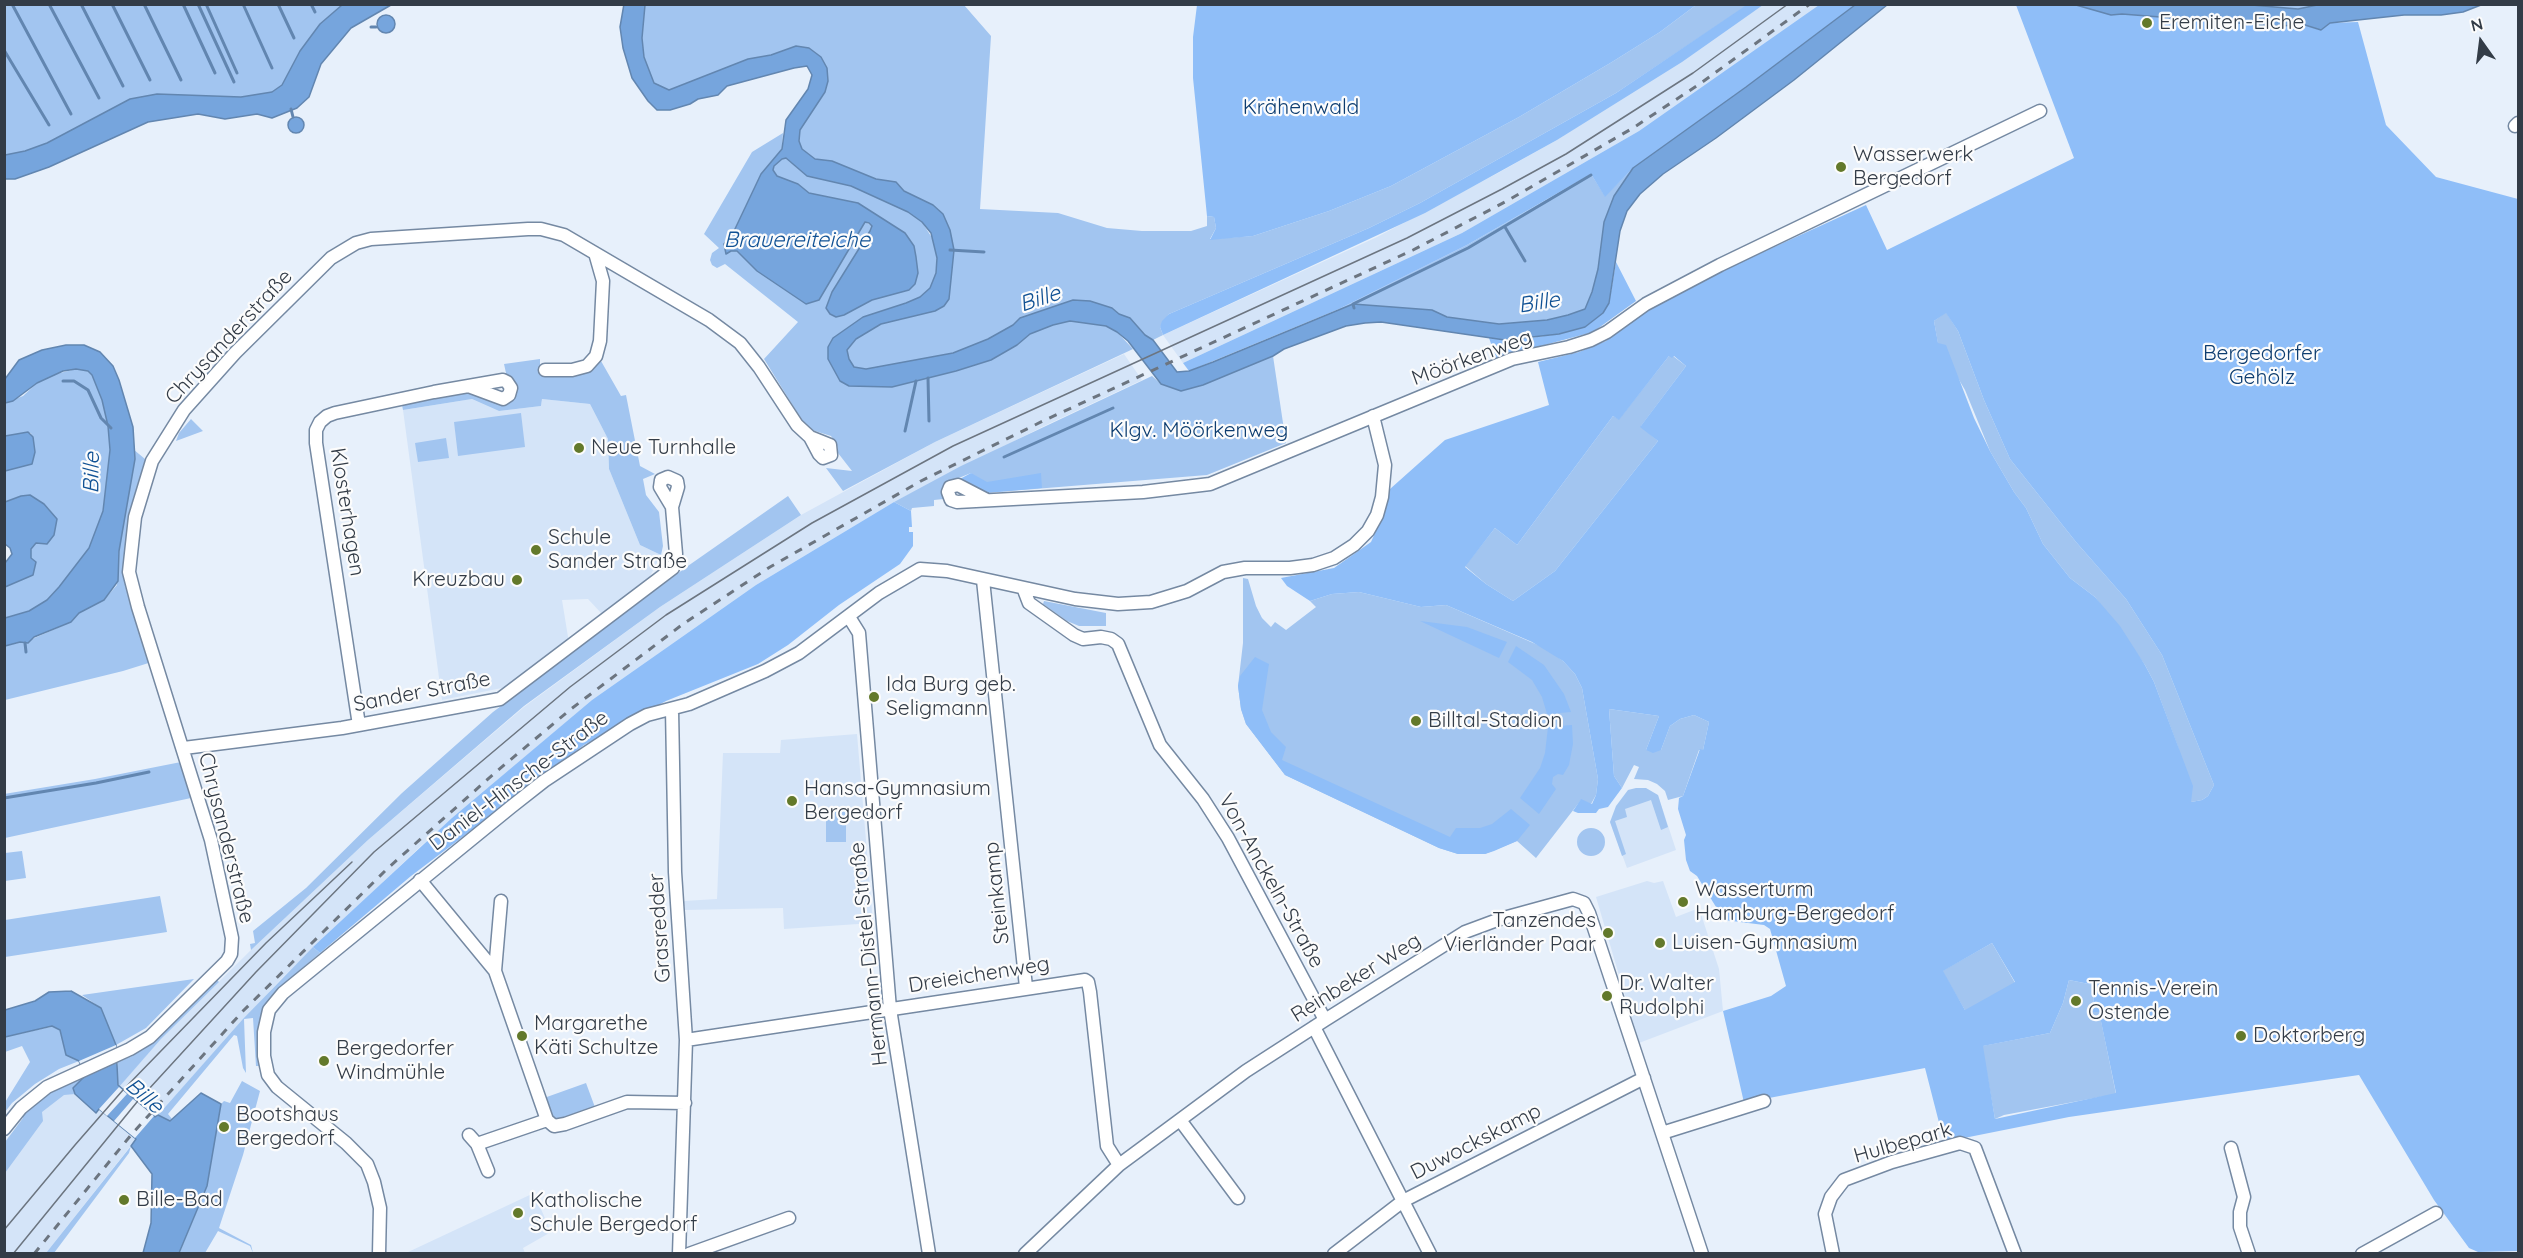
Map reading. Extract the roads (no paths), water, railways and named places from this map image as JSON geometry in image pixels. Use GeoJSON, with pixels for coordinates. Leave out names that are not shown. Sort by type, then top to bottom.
{"type":"FeatureCollection","features":[{"type":"Feature","properties":{"kind":"street","name":"Möörkenweg"},"geometry":{"type":"LineString","coordinates":[[948,496],[957,502],[1143,492],[1210,484],[1512,359],[1591,340],[1607,332],[1646,304],[1720,265],[2040,111]]}},
{"type":"Feature","properties":{"kind":"street","name":"Chrysanderstraße"},"geometry":{"type":"LineString","coordinates":[[4,1129],[29,1100],[57,1081],[117,1055],[143,1042],[156,1032],[231,954],[232,938],[211,840],[129,572],[135,517],[152,461],[184,410],[268,319],[331,258],[363,240],[498,229],[541,229],[564,236],[710,320],[740,343],[759,367],[797,425],[810,437]]}},
{"type":"Feature","properties":{"kind":"street"},"geometry":{"type":"LineString","coordinates":[[545,370],[572,370],[587,366],[596,356],[600,341],[603,281],[595,253]]}},
{"type":"Feature","properties":{"kind":"street","name":"Klosterhagen"},"geometry":{"type":"LineString","coordinates":[[359,725],[316,430],[320,422],[335,412],[468,386]]}},
{"type":"Feature","properties":{"kind":"street","name":"Daniel-Hinsche-Straße"},"geometry":{"type":"LineString","coordinates":[[379,1254],[380,1208],[367,1164],[356,1151],[290,1099],[268,1075],[264,1056],[264,1032],[269,1010],[283,993],[544,781],[639,718],[689,704],[765,672],[799,653],[879,593],[920,568],[934,568],[1024,590],[1118,604],[1151,602],[1187,591],[1223,572],[1245,568],[1290,568],[1313,565],[1334,558],[1354,545],[1368,531],[1377,515],[1382,497],[1385,465],[1372,416]]}},
{"type":"Feature","properties":{"kind":"street","name":"Sander Straße"},"geometry":{"type":"LineString","coordinates":[[184,748],[359,725],[500,699],[673,568],[676,554],[672,507]]}},
{"type":"Feature","properties":{"kind":"street","name":"Steinkamp"},"geometry":{"type":"LineString","coordinates":[[983,579],[1026,987]]}},
{"type":"Feature","properties":{"kind":"street","name":"Von-Anckeln-Straße"},"geometry":{"type":"LineString","coordinates":[[1024,590],[1029,603],[1074,635],[1083,639],[1101,637],[1111,639],[1118,644],[1160,745],[1203,800],[1228,838],[1325,1020]]}},
{"type":"Feature","properties":{"kind":"street","name":"Hermann-Distel-Straße"},"geometry":{"type":"LineString","coordinates":[[849,617],[859,633],[890,1009],[929,1254]]}},
{"type":"Feature","properties":{"kind":"street","name":"Grasredder"},"geometry":{"type":"LineString","coordinates":[[672,709],[675,872],[686,1040],[679,1254]]}},
{"type":"Feature","properties":{"kind":"street"},"geometry":{"type":"LineString","coordinates":[[420,880],[495,971],[547,1120],[554,1126],[566,1125],[627,1102],[685,1103]]}},
{"type":"Feature","properties":{"kind":"street","name":"Reinbeker Weg"},"geometry":{"type":"LineString","coordinates":[[1025,1254],[1119,1165],[1246,1071],[1465,932],[1500,919],[1569,899],[1582,901],[1590,913],[1644,1078]]}},
{"type":"Feature","properties":{"kind":"street"},"geometry":{"type":"LineString","coordinates":[[495,971],[501,901]]}},
{"type":"Feature","properties":{"kind":"street","name":"Dreieichenweg"},"geometry":{"type":"LineString","coordinates":[[686,1040],[1083,979],[1088,982],[1090,992],[1107,1146],[1119,1165]]}},
{"type":"Feature","properties":{"kind":"street"},"geometry":{"type":"LineString","coordinates":[[1314,1027],[1430,1254]]}},
{"type":"Feature","properties":{"kind":"street"},"geometry":{"type":"LineString","coordinates":[[1644,1078],[1702,1254]]}},
{"type":"Feature","properties":{"kind":"street","name":"Duwockskamp"},"geometry":{"type":"LineString","coordinates":[[1334,1254],[1403,1201],[1644,1078]]}},
{"type":"Feature","properties":{"kind":"street"},"geometry":{"type":"LineString","coordinates":[[1662,1133],[1764,1101]]}},
{"type":"Feature","properties":{"kind":"street"},"geometry":{"type":"LineString","coordinates":[[488,1171],[473,1139],[547,1120]]}},
{"type":"Feature","properties":{"kind":"street"},"geometry":{"type":"LineString","coordinates":[[1180,1120],[1238,1198]]}},
{"type":"Feature","properties":{"kind":"street","name":"Hulbepark"},"geometry":{"type":"LineString","coordinates":[[1833,1254],[1825,1214],[1831,1197],[1845,1180],[1892,1162],[1960,1143],[1975,1148],[2015,1254]]}},
{"type":"Feature","properties":{"kind":"street"},"geometry":{"type":"LineString","coordinates":[[2231,1148],[2244,1197],[2240,1212],[2240,1227],[2249,1254]]}},
{"type":"Feature","properties":{"kind":"street"},"geometry":{"type":"LineString","coordinates":[[2362,1254],[2436,1213]]}},
{"type":"Feature","properties":{"kind":"street"},"geometry":{"type":"LineString","coordinates":[[689,1254],[789,1218]]}},
{"type":"Feature","properties":{"kind":"water","name":"Brauereiteiche"},"geometry":{"type":"Polygon","coordinates":[[[624,4],[645,5],[642,38],[644,57],[654,83],[669,90],[748,59],[771,55],[796,46],[809,48],[821,57],[827,68],[828,81],[825,92],[800,130],[799,141],[802,149],[815,159],[832,161],[876,179],[896,182],[904,191],[933,205],[943,214],[950,230],[954,250],[949,299],[944,306],[935,311],[881,324],[856,339],[847,350],[854,367],[866,369],[953,353],[988,339],[1013,325],[1020,318],[1073,300],[1090,301],[1112,308],[1119,314],[1130,318],[1145,335],[1153,340],[1177,372],[1189,371],[1213,362],[1353,304],[1432,310],[1447,317],[1499,324],[1547,320],[1585,309],[1598,269],[1604,222],[1614,196],[1633,168],[1855,5],[1887,5],[1794,80],[1663,174],[1640,194],[1627,211],[1620,231],[1609,303],[1603,313],[1585,327],[1559,334],[1505,340],[1381,322],[1346,326],[1284,349],[1273,356],[1203,385],[1181,391],[1161,384],[1128,341],[1117,332],[1106,326],[1070,321],[1030,334],[1017,345],[991,360],[956,371],[892,387],[849,386],[840,381],[828,359],[828,347],[833,338],[863,317],[920,297],[930,288],[936,273],[937,258],[931,233],[922,222],[908,212],[851,186],[807,176],[786,158],[774,166],[773,170],[777,176],[798,184],[809,193],[858,203],[905,233],[914,246],[918,273],[915,284],[909,290],[872,300],[844,315],[836,317],[830,314],[826,308],[832,292],[872,226],[865,222],[819,300],[806,304],[757,271],[737,251],[726,254],[724,244],[734,231],[761,174],[782,149],[786,120],[808,89],[812,75],[807,66],[794,68],[727,86],[718,95],[698,99],[690,104],[670,110],[657,110],[632,78],[623,48],[620,27],[624,4]]]}},
{"type":"Feature","properties":{"kind":"water"},"geometry":{"type":"Polygon","coordinates":[[[2240,4],[2298,9],[2322,4],[2481,5],[2463,12],[2441,15],[2404,15],[2330,23],[2321,30],[2305,25],[2275,26],[2111,15],[2076,5],[2240,4]]]}},
{"type":"Feature","properties":{"kind":"water"},"geometry":{"type":"Polygon","coordinates":[[[342,5],[391,5],[351,28],[321,64],[309,97],[297,108],[272,118],[257,114],[225,119],[198,114],[148,122],[49,167],[15,179],[5,179],[5,155],[47,143],[130,99],[157,94],[241,97],[272,92],[282,85],[300,51],[320,24],[342,5]]]}},
{"type":"Feature","properties":{"kind":"water"},"geometry":{"type":"Polygon","coordinates":[[[386,15],[392,18],[395,24],[392,30],[386,33],[380,30],[377,24],[380,18],[386,15]]]}},
{"type":"Feature","properties":{"kind":"water"},"geometry":{"type":"Polygon","coordinates":[[[293,117],[299,117],[304,125],[302,131],[293,133],[288,128],[288,122],[293,117]]]}},
{"type":"Feature","properties":{"kind":"water"},"geometry":{"type":"Polygon","coordinates":[[[66,345],[84,345],[100,352],[113,366],[133,427],[135,459],[119,551],[118,581],[104,600],[79,613],[71,622],[34,637],[28,643],[20,642],[5,646],[5,618],[29,611],[47,600],[59,587],[89,548],[103,511],[110,450],[108,426],[102,400],[92,375],[88,371],[76,369],[63,371],[37,383],[13,401],[5,403],[5,379],[19,360],[42,350],[66,345]]]}},
{"type":"Feature","properties":{"kind":"water"},"geometry":{"type":"Polygon","coordinates":[[[28,432],[33,437],[35,452],[32,464],[5,471],[5,436],[28,432]]]}},
{"type":"Feature","properties":{"kind":"water"},"geometry":{"type":"Polygon","coordinates":[[[30,495],[44,504],[57,519],[54,535],[47,544],[36,543],[31,549],[31,558],[36,562],[33,575],[5,587],[5,563],[12,554],[10,548],[5,544],[5,502],[30,495]]]}},
{"type":"Feature","properties":{"kind":"water"},"geometry":{"type":"Polygon","coordinates":[[[71,991],[101,1008],[116,1045],[118,1085],[155,1117],[158,1115],[170,1121],[201,1093],[221,1104],[207,1186],[179,1253],[143,1253],[151,1223],[152,1174],[131,1146],[136,1139],[99,1109],[96,1113],[75,1094],[73,1088],[85,1076],[79,1061],[66,1055],[60,1030],[52,1026],[5,1037],[5,1010],[35,1001],[49,992],[71,991]]]}},
{"type":"Feature","properties":{"kind":"waterway"},"geometry":{"type":"LineString","coordinates":[[12,4],[71,114]]}},
{"type":"Feature","properties":{"kind":"waterway"},"geometry":{"type":"LineString","coordinates":[[49,4],[99,98]]}},
{"type":"Feature","properties":{"kind":"waterway"},"geometry":{"type":"LineString","coordinates":[[81,4],[123,86]]}},
{"type":"Feature","properties":{"kind":"waterway"},"geometry":{"type":"LineString","coordinates":[[112,4],[150,80]]}},
{"type":"Feature","properties":{"kind":"waterway"},"geometry":{"type":"LineString","coordinates":[[144,4],[181,80]]}},
{"type":"Feature","properties":{"kind":"waterway"},"geometry":{"type":"LineString","coordinates":[[183,4],[215,73]]}},
{"type":"Feature","properties":{"kind":"waterway"},"geometry":{"type":"LineString","coordinates":[[198,4],[234,82]]}},
{"type":"Feature","properties":{"kind":"waterway"},"geometry":{"type":"LineString","coordinates":[[206,4],[237,73]]}},
{"type":"Feature","properties":{"kind":"waterway"},"geometry":{"type":"LineString","coordinates":[[243,4],[272,68]]}},
{"type":"Feature","properties":{"kind":"waterway"},"geometry":{"type":"LineString","coordinates":[[278,4],[294,38]]}},
{"type":"Feature","properties":{"kind":"waterway"},"geometry":{"type":"LineString","coordinates":[[311,4],[315,12]]}},
{"type":"Feature","properties":{"kind":"waterway"},"geometry":{"type":"LineString","coordinates":[[371,27],[376,27]]}},
{"type":"Feature","properties":{"kind":"waterway"},"geometry":{"type":"LineString","coordinates":[[4,50],[49,125]]}},
{"type":"Feature","properties":{"kind":"waterway"},"geometry":{"type":"LineString","coordinates":[[291,109],[293,117]]}},
{"type":"Feature","properties":{"kind":"waterway"},"geometry":{"type":"LineString","coordinates":[[1354,308],[1353,304],[1468,248],[1591,175]]}},
{"type":"Feature","properties":{"kind":"waterway"},"geometry":{"type":"LineString","coordinates":[[1505,227],[1525,261]]}},
{"type":"Feature","properties":{"kind":"waterway"},"geometry":{"type":"LineString","coordinates":[[950,250],[984,252]]}},
{"type":"Feature","properties":{"kind":"waterway"},"geometry":{"type":"LineString","coordinates":[[928,378],[929,421]]}},
{"type":"Feature","properties":{"kind":"waterway"},"geometry":{"type":"LineString","coordinates":[[63,381],[74,381],[88,390],[101,418],[111,428]]}},
{"type":"Feature","properties":{"kind":"waterway"},"geometry":{"type":"LineString","coordinates":[[905,431],[916,381]]}},
{"type":"Feature","properties":{"kind":"waterway"},"geometry":{"type":"LineString","coordinates":[[1004,457],[1113,408]]}},
{"type":"Feature","properties":{"kind":"waterway"},"geometry":{"type":"LineString","coordinates":[[25,643],[26,652]]}},
{"type":"Feature","properties":{"kind":"waterway"},"geometry":{"type":"LineString","coordinates":[[4,798],[149,772]]}},
{"type":"Feature","properties":{"kind":"tram line"},"geometry":{"type":"LineString","coordinates":[[13,1254],[137,1102],[256,972],[374,852],[570,687],[666,615],[812,523],[953,446],[1407,238],[1502,189],[1566,154],[1693,73],[1788,4]]}},
{"type":"Feature","properties":{"kind":"tram line"},"geometry":{"type":"LineString","coordinates":[[4,1230],[123,1090],[266,943],[352,862]]}},
{"type":"Feature","properties":{"kind":"railway"},"geometry":{"type":"LineString","coordinates":[[34,1254],[131,1135],[243,1011],[388,868],[571,709],[683,624],[770,567],[921,481],[1043,421],[1413,250],[1505,202],[1633,128],[1701,83],[1810,4]]}},
{"type":"Feature","properties":{"kind":"place","name":"Eremiten-Eiche"},"geometry":{"type":"Point","coordinates":[2147,23]}},
{"type":"Feature","properties":{"kind":"place","name":"Wasserwerk Bergedorf"},"geometry":{"type":"Point","coordinates":[1841,167]}},
{"type":"Feature","properties":{"kind":"place","name":"Neue Turnhalle"},"geometry":{"type":"Point","coordinates":[579,448]}},
{"type":"Feature","properties":{"kind":"place","name":"Schule Sander Straße"},"geometry":{"type":"Point","coordinates":[536,550]}},
{"type":"Feature","properties":{"kind":"place","name":"Kreuzbau"},"geometry":{"type":"Point","coordinates":[517,580]}},
{"type":"Feature","properties":{"kind":"place","name":"Ida Burg geb. Seligmann"},"geometry":{"type":"Point","coordinates":[874,697]}},
{"type":"Feature","properties":{"kind":"place","name":"Billtal-Stadion"},"geometry":{"type":"Point","coordinates":[1416,721]}},
{"type":"Feature","properties":{"kind":"place","name":"Hansa-Gymnasium Bergedorf"},"geometry":{"type":"Point","coordinates":[792,801]}},
{"type":"Feature","properties":{"kind":"place","name":"Wasserturm Hamburg-Bergedorf"},"geometry":{"type":"Point","coordinates":[1683,902]}},
{"type":"Feature","properties":{"kind":"place","name":"Tanzendes Vierländer Paar"},"geometry":{"type":"Point","coordinates":[1608,933]}},
{"type":"Feature","properties":{"kind":"place","name":"Luisen-Gymnasium"},"geometry":{"type":"Point","coordinates":[1660,943]}},
{"type":"Feature","properties":{"kind":"place","name":"Dr. Walter Rudolphi"},"geometry":{"type":"Point","coordinates":[1607,996]}},
{"type":"Feature","properties":{"kind":"place","name":"Tennis-Verein Ostende"},"geometry":{"type":"Point","coordinates":[2076,1001]}},
{"type":"Feature","properties":{"kind":"place","name":"Margarethe Käti Schultze"},"geometry":{"type":"Point","coordinates":[522,1036]}},
{"type":"Feature","properties":{"kind":"place","name":"Doktorberg"},"geometry":{"type":"Point","coordinates":[2241,1036]}},
{"type":"Feature","properties":{"kind":"place","name":"Bergedorfer Windmühle"},"geometry":{"type":"Point","coordinates":[324,1061]}},
{"type":"Feature","properties":{"kind":"place","name":"Bootshaus Bergedorf"},"geometry":{"type":"Point","coordinates":[224,1127]}},
{"type":"Feature","properties":{"kind":"place","name":"Bille-Bad"},"geometry":{"type":"Point","coordinates":[124,1200]}},
{"type":"Feature","properties":{"kind":"place","name":"Katholische Schule Bergedorf"},"geometry":{"type":"Point","coordinates":[518,1213]}},
{"type":"Feature","properties":{"kind":"park label","name":"Krähenwald"},"geometry":{"type":"Point","coordinates":[1301,108]}},
{"type":"Feature","properties":{"kind":"park label","name":"Bergedorfer Gehölz"},"geometry":{"type":"Point","coordinates":[2262,366]}},
{"type":"Feature","properties":{"kind":"park label","name":"Klgv. Möörkenweg"},"geometry":{"type":"Point","coordinates":[1199,431]}},
{"type":"Feature","properties":{"kind":"water label","name":"Bille"},"geometry":{"type":"Point","coordinates":[1040,299]}},
{"type":"Feature","properties":{"kind":"water label","name":"Bille"},"geometry":{"type":"Point","coordinates":[1539,303]}},
{"type":"Feature","properties":{"kind":"water label","name":"Bille"},"geometry":{"type":"Point","coordinates":[92,473]}},
{"type":"Feature","properties":{"kind":"water label","name":"Bille"},"geometry":{"type":"Point","coordinates":[144,1096]}}]}
